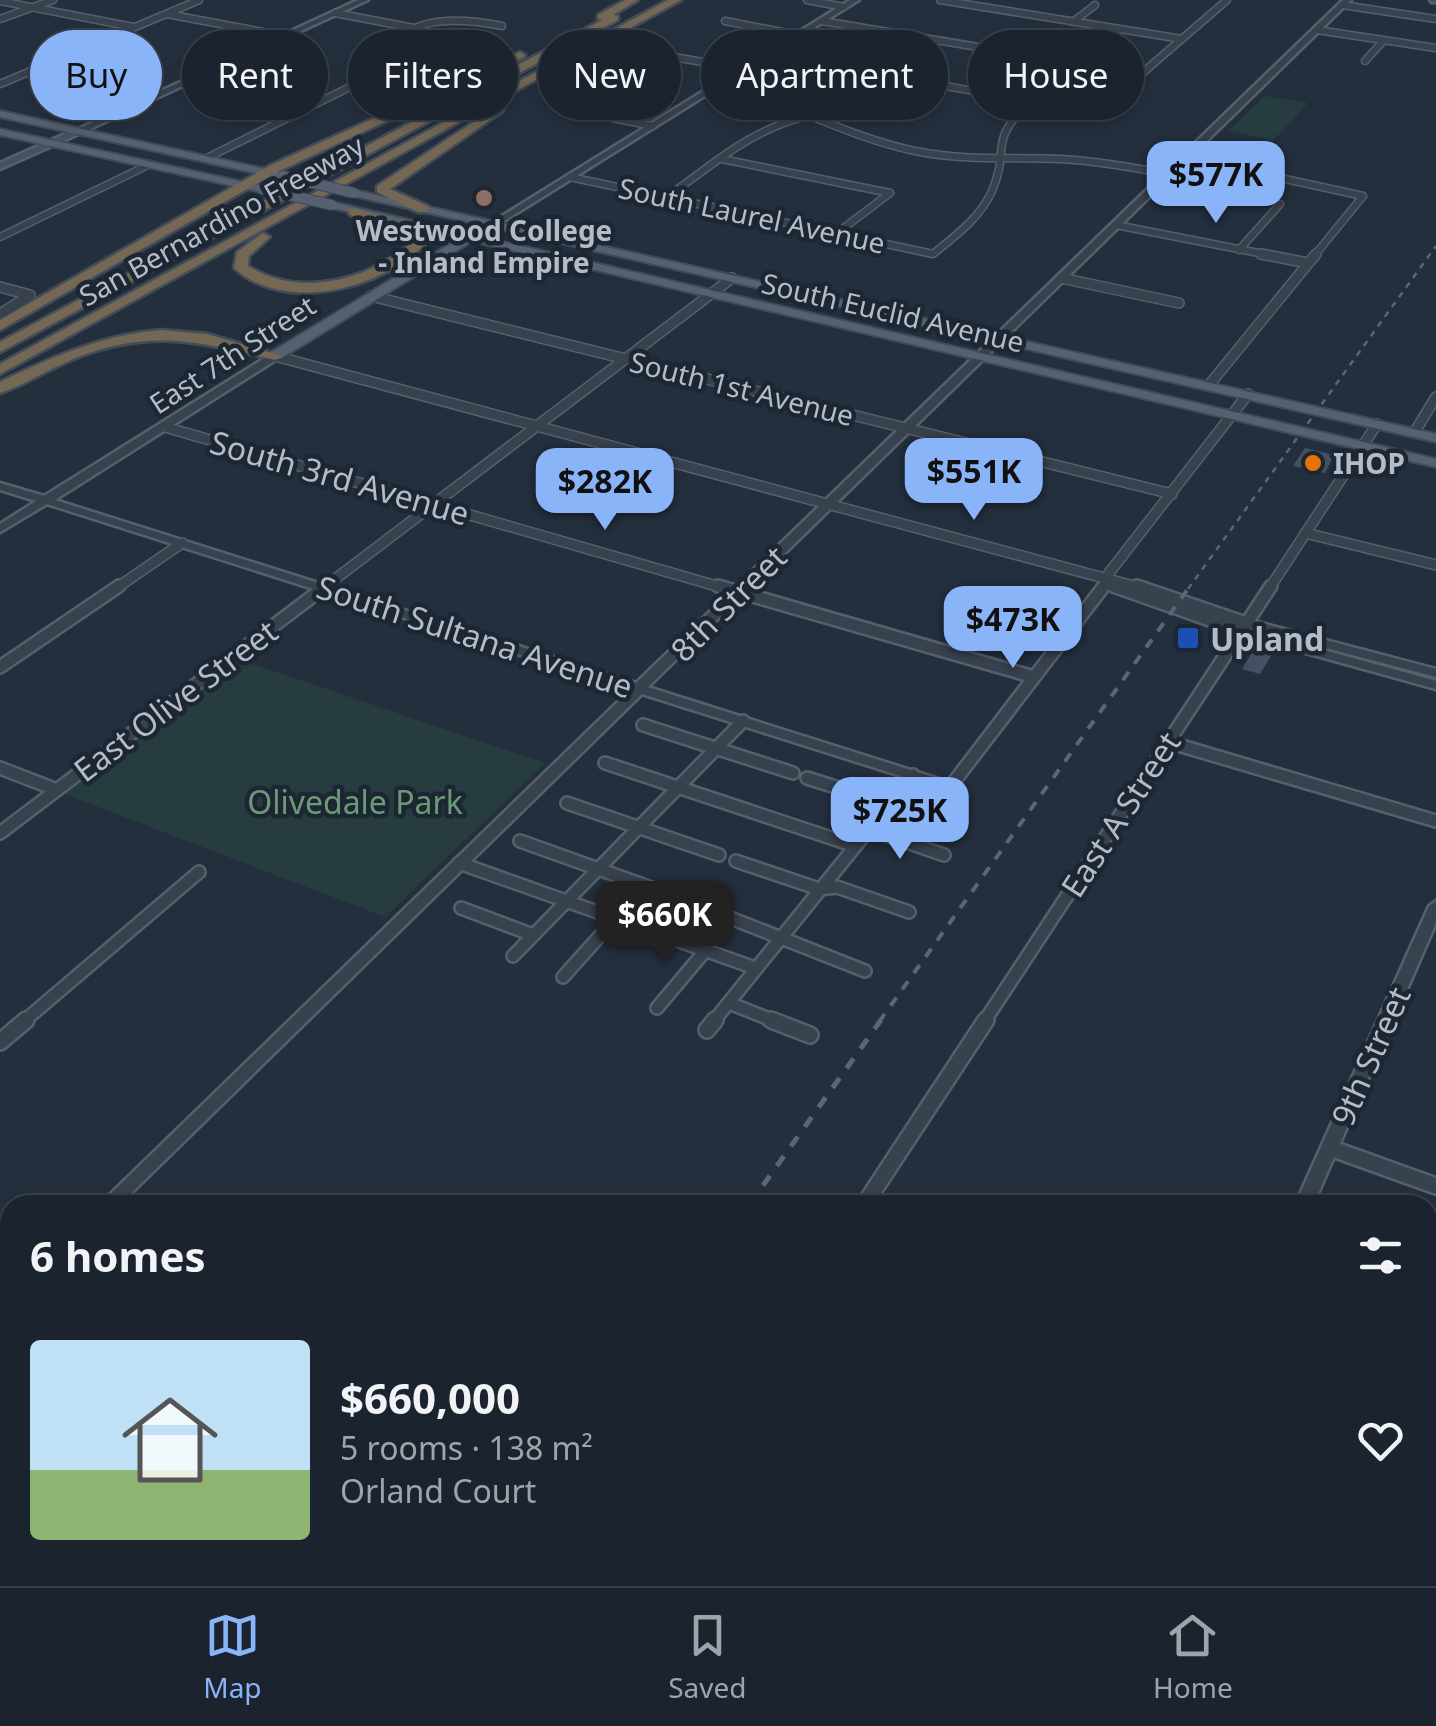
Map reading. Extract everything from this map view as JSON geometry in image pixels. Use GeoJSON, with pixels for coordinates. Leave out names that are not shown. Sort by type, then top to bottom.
{"type":"FeatureCollection","features":[{"type":"Feature","properties":{"kind":"highway","name":"San Bernardino Freeway"},"geometry":{"type":"LineString","coordinates":[[576,30],[633,0]]}},
{"type":"Feature","properties":{"kind":"highway"},"geometry":{"type":"LineString","coordinates":[[0,348],[647,0]]}},
{"type":"Feature","properties":{"kind":"highway"},"geometry":{"type":"LineString","coordinates":[[0,359],[662,0]]}},
{"type":"Feature","properties":{"kind":"highway","name":"San Bernardino Freeway"},"geometry":{"type":"LineString","coordinates":[[621,30],[676,0]]}},
{"type":"Feature","properties":{"kind":"highway"},"geometry":{"type":"LineString","coordinates":[[0,326],[267,173],[504,61],[538,49]]}},
{"type":"Feature","properties":{"kind":"highway","name":"San Bernardino Freeway"},"geometry":{"type":"LineString","coordinates":[[0,338],[538,50]]}},
{"type":"Feature","properties":{"kind":"highway","name":"San Bernardino Freeway"},"geometry":{"type":"LineString","coordinates":[[0,370],[328,198],[538,77]]}},
{"type":"Feature","properties":{"kind":"highway"},"geometry":{"type":"LineString","coordinates":[[424,209],[381,190],[538,83]]}},
{"type":"Feature","properties":{"kind":"highway"},"geometry":{"type":"LineString","coordinates":[[328,198],[246,249],[240,260],[241,268],[260,280],[282,286],[340,284],[374,272],[422,240],[412,231],[370,220],[354,210]]}},
{"type":"Feature","properties":{"kind":"highway"},"geometry":{"type":"LineString","coordinates":[[0,388],[87,348],[136,336],[186,335],[275,356]]}},
{"type":"Feature","properties":{"kind":"main road","name":"South Euclid Avenue"},"geometry":{"type":"LineString","coordinates":[[0,114],[1436,438]]}},
{"type":"Feature","properties":{"kind":"main road"},"geometry":{"type":"LineString","coordinates":[[0,166],[78,130]]}},
{"type":"Feature","properties":{"kind":"main road","name":"South Euclid Avenue"},"geometry":{"type":"LineString","coordinates":[[0,132],[262,188],[328,198],[354,210],[467,239],[1436,463]]}},
{"type":"Feature","properties":{"kind":"main road","name":"East 7th Street"},"geometry":{"type":"LineString","coordinates":[[275,356],[493,224]]}},
{"type":"Feature","properties":{"kind":"street"},"geometry":{"type":"LineString","coordinates":[[0,20],[52,0]]}},
{"type":"Feature","properties":{"kind":"street"},"geometry":{"type":"LineString","coordinates":[[129,30],[200,0]]}},
{"type":"Feature","properties":{"kind":"street"},"geometry":{"type":"LineString","coordinates":[[298,30],[364,0]]}},
{"type":"Feature","properties":{"kind":"street"},"geometry":{"type":"LineString","coordinates":[[806,0],[844,6]]}},
{"type":"Feature","properties":{"kind":"street"},"geometry":{"type":"LineString","coordinates":[[807,30],[855,0]]}},
{"type":"Feature","properties":{"kind":"street"},"geometry":{"type":"LineString","coordinates":[[940,0],[1182,40]]}},
{"type":"Feature","properties":{"kind":"street"},"geometry":{"type":"LineString","coordinates":[[976,6],[985,0]]}},
{"type":"Feature","properties":{"kind":"street"},"geometry":{"type":"LineString","coordinates":[[1144,71],[1226,0]]}},
{"type":"Feature","properties":{"kind":"street"},"geometry":{"type":"LineString","coordinates":[[0,1],[134,28]]}},
{"type":"Feature","properties":{"kind":"street"},"geometry":{"type":"LineString","coordinates":[[1344,3],[1436,20]]}},
{"type":"Feature","properties":{"kind":"street","name":"8th Street"},"geometry":{"type":"LineString","coordinates":[[118,1195],[1344,3]]}},
{"type":"Feature","properties":{"kind":"street"},"geometry":{"type":"LineString","coordinates":[[1073,22],[1095,5]]}},
{"type":"Feature","properties":{"kind":"street"},"geometry":{"type":"LineString","coordinates":[[335,13],[416,29],[449,17],[502,26]]}},
{"type":"Feature","properties":{"kind":"street"},"geometry":{"type":"LineString","coordinates":[[167,14],[253,30]]}},
{"type":"Feature","properties":{"kind":"street"},"geometry":{"type":"LineString","coordinates":[[822,20],[968,45]]}},
{"type":"Feature","properties":{"kind":"street"},"geometry":{"type":"LineString","coordinates":[[725,21],[769,30]]}},
{"type":"Feature","properties":{"kind":"street"},"geometry":{"type":"LineString","coordinates":[[1317,30],[1436,48]]}},
{"type":"Feature","properties":{"kind":"street"},"geometry":{"type":"LineString","coordinates":[[1365,62],[1384,40]]}},
{"type":"Feature","properties":{"kind":"street"},"geometry":{"type":"LineString","coordinates":[[653,126],[567,108],[662,54],[701,61]]}},
{"type":"Feature","properties":{"kind":"street"},"geometry":{"type":"LineString","coordinates":[[0,84],[30,72]]}},
{"type":"Feature","properties":{"kind":"street"},"geometry":{"type":"LineString","coordinates":[[205,159],[348,88]]}},
{"type":"Feature","properties":{"kind":"street"},"geometry":{"type":"LineString","coordinates":[[493,224],[701,95]]}},
{"type":"Feature","properties":{"kind":"street"},"geometry":{"type":"LineString","coordinates":[[78,130],[100,120]]}},
{"type":"Feature","properties":{"kind":"street"},"geometry":{"type":"LineString","coordinates":[[667,197],[772,128],[800,120]]}},
{"type":"Feature","properties":{"kind":"street"},"geometry":{"type":"LineString","coordinates":[[818,120],[850,134],[916,152],[1096,162],[1168,174]]}},
{"type":"Feature","properties":{"kind":"street"},"geometry":{"type":"LineString","coordinates":[[998,158],[1001,129],[1011,120]]}},
{"type":"Feature","properties":{"kind":"street","name":"South Laurel Avenue"},"geometry":{"type":"LineString","coordinates":[[570,177],[933,254],[986,204],[995,184],[998,158]]}},
{"type":"Feature","properties":{"kind":"street"},"geometry":{"type":"LineString","coordinates":[[1185,158],[1363,196],[1209,386]]}},
{"type":"Feature","properties":{"kind":"street"},"geometry":{"type":"LineString","coordinates":[[722,159],[890,193],[837,234]]}},
{"type":"Feature","properties":{"kind":"street"},"geometry":{"type":"LineString","coordinates":[[0,237],[150,164]]}},
{"type":"Feature","properties":{"kind":"street"},"geometry":{"type":"LineString","coordinates":[[1239,250],[1280,204]]}},
{"type":"Feature","properties":{"kind":"street"},"geometry":{"type":"LineString","coordinates":[[1116,225],[1308,264]]}},
{"type":"Feature","properties":{"kind":"street","name":"East Olive Street"},"geometry":{"type":"LineString","coordinates":[[0,833],[732,278]]}},
{"type":"Feature","properties":{"kind":"street"},"geometry":{"type":"LineString","coordinates":[[1061,278],[1179,303]]}},
{"type":"Feature","properties":{"kind":"street"},"geometry":{"type":"LineString","coordinates":[[0,287],[30,295],[0,314]]}},
{"type":"Feature","properties":{"kind":"street","name":"South 1st Avenue"},"geometry":{"type":"LineString","coordinates":[[371,296],[1172,494]]}},
{"type":"Feature","properties":{"kind":"street"},"geometry":{"type":"LineString","coordinates":[[275,356],[1108,581],[1115,588],[1436,685]]}},
{"type":"Feature","properties":{"kind":"street","name":"East 7th Street"},"geometry":{"type":"LineString","coordinates":[[0,529],[275,356]]}},
{"type":"Feature","properties":{"kind":"street"},"geometry":{"type":"LineString","coordinates":[[950,787],[1248,394]]}},
{"type":"Feature","properties":{"kind":"street"},"geometry":{"type":"LineString","coordinates":[[1414,433],[1436,398]]}},
{"type":"Feature","properties":{"kind":"street","name":"East A Street"},"geometry":{"type":"LineString","coordinates":[[871,1195],[1377,424]]}},
{"type":"Feature","properties":{"kind":"street","name":"South 3rd Avenue"},"geometry":{"type":"LineString","coordinates":[[165,427],[1034,677]]}},
{"type":"Feature","properties":{"kind":"street","name":"South Sultana Avenue"},"geometry":{"type":"LineString","coordinates":[[0,486],[950,787]]}},
{"type":"Feature","properties":{"kind":"street"},"geometry":{"type":"LineString","coordinates":[[1305,533],[1436,565]]}},
{"type":"Feature","properties":{"kind":"street"},"geometry":{"type":"LineString","coordinates":[[0,667],[182,544]]}},
{"type":"Feature","properties":{"kind":"street"},"geometry":{"type":"LineString","coordinates":[[1244,626],[1436,673]]}},
{"type":"Feature","properties":{"kind":"street"},"geometry":{"type":"LineString","coordinates":[[513,956],[595,868],[642,828],[742,721]]}},
{"type":"Feature","properties":{"kind":"street"},"geometry":{"type":"LineString","coordinates":[[643,725],[793,773]]}},
{"type":"Feature","properties":{"kind":"street"},"geometry":{"type":"LineString","coordinates":[[1168,742],[1436,822]]}},
{"type":"Feature","properties":{"kind":"street"},"geometry":{"type":"LineString","coordinates":[[606,764],[855,846]]}},
{"type":"Feature","properties":{"kind":"street"},"geometry":{"type":"LineString","coordinates":[[0,768],[57,790]]}},
{"type":"Feature","properties":{"kind":"street"},"geometry":{"type":"LineString","coordinates":[[707,1030],[914,775]]}},
{"type":"Feature","properties":{"kind":"street"},"geometry":{"type":"LineString","coordinates":[[808,778],[889,804]]}},
{"type":"Feature","properties":{"kind":"street"},"geometry":{"type":"LineString","coordinates":[[567,803],[720,855]]}},
{"type":"Feature","properties":{"kind":"street"},"geometry":{"type":"LineString","coordinates":[[916,845],[946,805]]}},
{"type":"Feature","properties":{"kind":"street"},"geometry":{"type":"LineString","coordinates":[[868,829],[944,854]]}},
{"type":"Feature","properties":{"kind":"street"},"geometry":{"type":"LineString","coordinates":[[520,842],[660,890]]}},
{"type":"Feature","properties":{"kind":"street"},"geometry":{"type":"LineString","coordinates":[[736,861],[820,889],[836,887],[909,912]]}},
{"type":"Feature","properties":{"kind":"street"},"geometry":{"type":"LineString","coordinates":[[459,863],[755,968]]}},
{"type":"Feature","properties":{"kind":"street"},"geometry":{"type":"LineString","coordinates":[[0,1042],[199,872]]}},
{"type":"Feature","properties":{"kind":"street","name":"9th Street"},"geometry":{"type":"LineString","coordinates":[[1309,1195],[1436,906]]}},
{"type":"Feature","properties":{"kind":"street"},"geometry":{"type":"LineString","coordinates":[[461,908],[533,935]]}},
{"type":"Feature","properties":{"kind":"street"},"geometry":{"type":"LineString","coordinates":[[710,910],[865,971]]}},
{"type":"Feature","properties":{"kind":"street"},"geometry":{"type":"LineString","coordinates":[[563,976],[616,919]]}},
{"type":"Feature","properties":{"kind":"street"},"geometry":{"type":"LineString","coordinates":[[657,1008],[705,951]]}},
{"type":"Feature","properties":{"kind":"street"},"geometry":{"type":"LineString","coordinates":[[729,1003],[810,1035]]}},
{"type":"Feature","properties":{"kind":"street"},"geometry":{"type":"LineString","coordinates":[[1330,1148],[1436,1186]]}},
{"type":"Feature","properties":{"kind":"green space"},"geometry":{"type":"Polygon","coordinates":[[[1265,96],[1308,103],[1273,141],[1228,131],[1265,96]]]}},
{"type":"Feature","properties":{"kind":"green space","name":"Olivedale Park"},"geometry":{"type":"Polygon","coordinates":[[[238,659],[545,763],[385,917],[62,793],[238,659]]]}},
{"type":"Feature","properties":{"kind":"building","name":"IHOP"},"geometry":{"type":"Polygon","coordinates":[[[1305,448],[1334,455],[1325,473],[1293,466],[1305,448]]]}},
{"type":"Feature","properties":{"kind":"building"},"geometry":{"type":"Polygon","coordinates":[[[1256,646],[1274,651],[1260,674],[1242,669],[1256,646]]]}},
{"type":"Feature","properties":{"kind":"railway"},"geometry":{"type":"LineString","coordinates":[[1188,589],[1436,246]]}},
{"type":"Feature","properties":{"kind":"railway"},"geometry":{"type":"LineString","coordinates":[[879,1022],[1190,586]]}},
{"type":"Feature","properties":{"kind":"railway"},"geometry":{"type":"LineString","coordinates":[[756,1195],[881,1020]]}},
{"type":"Feature","properties":{"kind":"place","name":"Westwood College - Inland Empire"},"geometry":{"type":"Point","coordinates":[484,198]}},
{"type":"Feature","properties":{"kind":"place","name":"IHOP"},"geometry":{"type":"Point","coordinates":[1313,463]}},
{"type":"Feature","properties":{"kind":"place","name":"Upland"},"geometry":{"type":"Point","coordinates":[1188,638]}}]}
